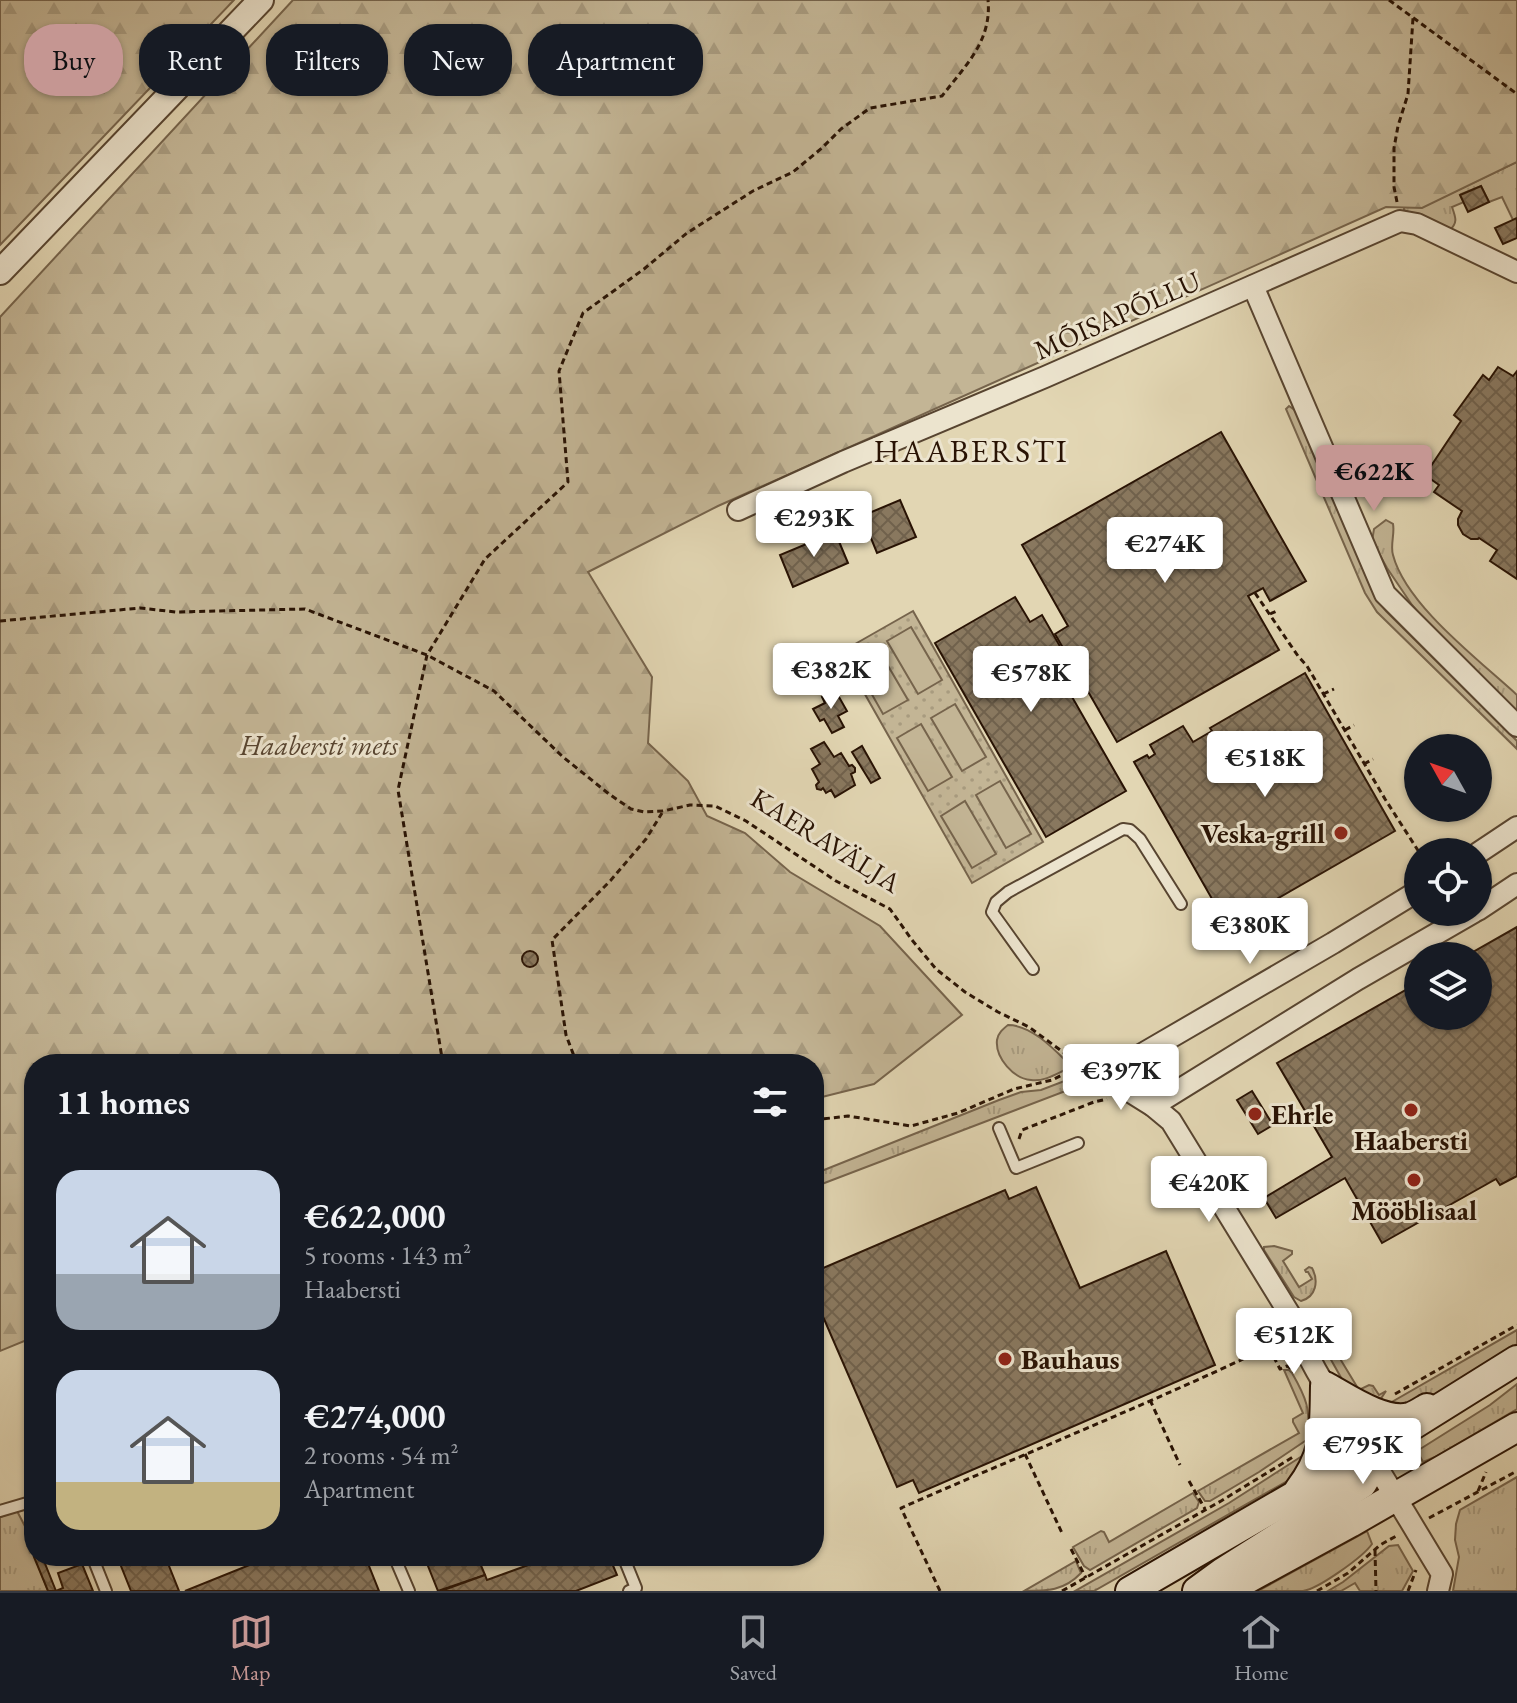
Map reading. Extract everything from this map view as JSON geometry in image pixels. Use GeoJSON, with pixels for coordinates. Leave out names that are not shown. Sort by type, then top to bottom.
{"type":"FeatureCollection","features":[{"type":"Feature","properties":{"kind":"main road"},"geometry":{"type":"LineString","coordinates":[[1130,1591],[1368,1453],[1517,1360]]}},
{"type":"Feature","properties":{"kind":"main road"},"geometry":{"type":"LineString","coordinates":[[1295,1495],[1317,1462],[1322,1443],[1325,1386],[1378,1413],[1393,1417],[1411,1417],[1438,1402],[1454,1399]]}},
{"type":"Feature","properties":{"kind":"main road"},"geometry":{"type":"LineString","coordinates":[[1225,1591],[1517,1427]]}},
{"type":"Feature","properties":{"kind":"main road"},"geometry":{"type":"LineString","coordinates":[[1197,1591],[1362,1484],[1371,1469],[1368,1453]]}},
{"type":"Feature","properties":{"kind":"street"},"geometry":{"type":"LineString","coordinates":[[0,272],[261,0]]}},
{"type":"Feature","properties":{"kind":"street"},"geometry":{"type":"LineString","coordinates":[[1400,221],[1417,224],[1517,272]]}},
{"type":"Feature","properties":{"kind":"street","name":"MÕISAPÕLLU"},"geometry":{"type":"LineString","coordinates":[[738,510],[1400,221]]}},
{"type":"Feature","properties":{"kind":"street"},"geometry":{"type":"LineString","coordinates":[[1253,286],[1385,594],[1517,726]]}},
{"type":"Feature","properties":{"kind":"street"},"geometry":{"type":"LineString","coordinates":[[1492,844],[1517,827]]}},
{"type":"Feature","properties":{"kind":"street"},"geometry":{"type":"LineString","coordinates":[[1492,900],[1517,884]]}},
{"type":"Feature","properties":{"kind":"street"},"geometry":{"type":"LineString","coordinates":[[1404,900],[1137,1057],[1112,1089],[1153,1106],[1171,1121],[1292,1318],[1301,1345],[1325,1386],[1442,1574],[1438,1591]]}},
{"type":"Feature","properties":{"kind":"street"},"geometry":{"type":"LineString","coordinates":[[1153,1106],[1450,926]]}},
{"type":"Feature","properties":{"kind":"lane"},"geometry":{"type":"LineString","coordinates":[[1033,969],[992,912],[996,902],[1008,892],[1123,829],[1130,830],[1140,839],[1181,904]]}},
{"type":"Feature","properties":{"kind":"lane"},"geometry":{"type":"LineString","coordinates":[[1080,1065],[1112,1089]]}},
{"type":"Feature","properties":{"kind":"lane"},"geometry":{"type":"LineString","coordinates":[[999,1128],[1016,1168],[1078,1143]]}},
{"type":"Feature","properties":{"kind":"lane"},"geometry":{"type":"LineString","coordinates":[[0,1511],[24,1504]]}},
{"type":"Feature","properties":{"kind":"lane"},"geometry":{"type":"LineString","coordinates":[[96,1566],[106,1591]]}},
{"type":"Feature","properties":{"kind":"lane"},"geometry":{"type":"LineString","coordinates":[[398,1566],[409,1591]]}},
{"type":"Feature","properties":{"kind":"lane"},"geometry":{"type":"LineString","coordinates":[[627,1566],[636,1588],[629,1591]]}},
{"type":"Feature","properties":{"kind":"path"},"geometry":{"type":"LineString","coordinates":[[441,1054],[398,790],[427,655],[485,559],[568,482],[559,371],[583,313],[687,233],[753,191],[793,172],[870,108],[942,96],[980,45],[990,17],[988,0]]}},
{"type":"Feature","properties":{"kind":"path"},"geometry":{"type":"LineString","coordinates":[[1389,0],[1517,94]]}},
{"type":"Feature","properties":{"kind":"path"},"geometry":{"type":"LineString","coordinates":[[1400,221],[1394,187],[1394,148],[1408,94],[1413,18]]}},
{"type":"Feature","properties":{"kind":"path"},"geometry":{"type":"LineString","coordinates":[[1255,593],[1307,666],[1410,838]]}},
{"type":"Feature","properties":{"kind":"path"},"geometry":{"type":"LineString","coordinates":[[0,621],[140,608],[176,612],[305,609],[427,655],[494,691],[563,757],[609,794],[631,809],[663,811]]}},
{"type":"Feature","properties":{"kind":"path"},"geometry":{"type":"LineString","coordinates":[[1270,614],[1279,610]]}},
{"type":"Feature","properties":{"kind":"path"},"geometry":{"type":"LineString","coordinates":[[1323,694],[1334,689]]}},
{"type":"Feature","properties":{"kind":"path"},"geometry":{"type":"LineString","coordinates":[[1345,730],[1354,725]]}},
{"type":"Feature","properties":{"kind":"path"},"geometry":{"type":"LineString","coordinates":[[1364,764],[1373,759]]}},
{"type":"Feature","properties":{"kind":"path"},"geometry":{"type":"LineString","coordinates":[[1385,799],[1393,795]]}},
{"type":"Feature","properties":{"kind":"path","name":"KAERAVÄLJA"},"geometry":{"type":"LineString","coordinates":[[663,811],[690,805],[715,806],[746,821],[836,881],[890,909],[936,969],[965,992],[1029,1027],[1080,1065]]}},
{"type":"Feature","properties":{"kind":"path"},"geometry":{"type":"LineString","coordinates":[[573,1054],[566,1035],[552,940],[611,880],[646,839],[663,811]]}},
{"type":"Feature","properties":{"kind":"path"},"geometry":{"type":"LineString","coordinates":[[824,1119],[848,1116],[911,1126],[958,1113],[1014,1089],[1052,1080],[1080,1065]]}},
{"type":"Feature","properties":{"kind":"path"},"geometry":{"type":"LineString","coordinates":[[1019,1139],[1022,1130],[1094,1102],[1112,1089]]}},
{"type":"Feature","properties":{"kind":"path"},"geometry":{"type":"LineString","coordinates":[[1386,1400],[1517,1325]]}},
{"type":"Feature","properties":{"kind":"path"},"geometry":{"type":"LineString","coordinates":[[940,1591],[901,1508],[1269,1347],[1277,1343],[1280,1335]]}},
{"type":"Feature","properties":{"kind":"path"},"geometry":{"type":"LineString","coordinates":[[1269,1347],[1280,1369],[1287,1366],[1298,1377]]}},
{"type":"Feature","properties":{"kind":"path"},"geometry":{"type":"LineString","coordinates":[[1150,1400],[1180,1465]]}},
{"type":"Feature","properties":{"kind":"path"},"geometry":{"type":"LineString","coordinates":[[1062,1591],[1259,1478],[1311,1444],[1322,1443]]}},
{"type":"Feature","properties":{"kind":"path"},"geometry":{"type":"LineString","coordinates":[[1025,1454],[1062,1533]]}},
{"type":"Feature","properties":{"kind":"path"},"geometry":{"type":"LineString","coordinates":[[1433,1515],[1517,1471]]}},
{"type":"Feature","properties":{"kind":"path"},"geometry":{"type":"LineString","coordinates":[[1189,1481],[1205,1509]]}},
{"type":"Feature","properties":{"kind":"path"},"geometry":{"type":"LineString","coordinates":[[1317,1591],[1348,1573],[1375,1550],[1401,1534]]}},
{"type":"Feature","properties":{"kind":"path"},"geometry":{"type":"LineString","coordinates":[[1071,1549],[1086,1578]]}},
{"type":"Feature","properties":{"kind":"path"},"geometry":{"type":"LineString","coordinates":[[1375,1550],[1376,1591]]}},
{"type":"Feature","properties":{"kind":"path"},"geometry":{"type":"LineString","coordinates":[[1408,1591],[1417,1569]]}},
{"type":"Feature","properties":{"kind":"green space"},"geometry":{"type":"Polygon","coordinates":[[[0,0],[234,0],[211,24],[139,24],[139,96],[142,96],[0,245],[0,0]]]}},
{"type":"Feature","properties":{"kind":"green space","name":"Haabersti mets"},"geometry":{"type":"Polygon","coordinates":[[[293,0],[1517,0],[1517,162],[1422,208],[1386,207],[718,506],[588,572],[652,677],[648,743],[688,781],[707,816],[745,833],[790,872],[880,926],[962,1015],[874,1084],[824,1096],[824,1054],[24,1054],[24,1341],[0,1351],[0,317],[204,96],[250,96],[250,47],[266,29],[266,96],[388,96],[388,24],[271,24],[293,0]]]}},
{"type":"Feature","properties":{"kind":"green space"},"geometry":{"type":"Polygon","coordinates":[[[1517,162],[1517,218],[1513,220],[1502,197],[1489,202],[1481,186],[1461,194],[1464,202],[1452,207],[1455,220],[1449,231],[1404,210],[1404,207],[1422,207],[1517,162]]]}},
{"type":"Feature","properties":{"kind":"green space"},"geometry":{"type":"Polygon","coordinates":[[[1289,406],[1296,411],[1376,598],[1517,741],[1517,749],[1377,612],[1365,593],[1286,409],[1289,406]]]}},
{"type":"Feature","properties":{"kind":"green space"},"geometry":{"type":"Polygon","coordinates":[[[1386,520],[1393,524],[1393,555],[1413,593],[1464,649],[1517,695],[1517,714],[1437,635],[1387,568],[1372,541],[1374,529],[1386,520]]]}},
{"type":"Feature","properties":{"kind":"green space"},"geometry":{"type":"Polygon","coordinates":[[[913,611],[1043,842],[972,883],[841,652],[913,611]]]}},
{"type":"Feature","properties":{"kind":"green space"},"geometry":{"type":"Polygon","coordinates":[[[911,627],[942,680],[918,694],[887,641],[911,627]]]}},
{"type":"Feature","properties":{"kind":"green space"},"geometry":{"type":"Polygon","coordinates":[[[877,647],[908,700],[883,714],[853,661],[877,647]]]}},
{"type":"Feature","properties":{"kind":"green space"},"geometry":{"type":"Polygon","coordinates":[[[955,704],[986,757],[962,771],[931,718],[955,704]]]}},
{"type":"Feature","properties":{"kind":"green space"},"geometry":{"type":"Polygon","coordinates":[[[921,724],[952,777],[928,791],[897,738],[921,724]]]}},
{"type":"Feature","properties":{"kind":"green space"},"geometry":{"type":"Polygon","coordinates":[[[1000,781],[1031,834],[1006,848],[976,795],[1000,781]]]}},
{"type":"Feature","properties":{"kind":"green space"},"geometry":{"type":"Polygon","coordinates":[[[965,801],[996,854],[972,868],[941,816],[965,801]]]}},
{"type":"Feature","properties":{"kind":"green space"},"geometry":{"type":"Polygon","coordinates":[[[1008,1025],[1025,1029],[1041,1038],[1068,1063],[1067,1069],[1036,1080],[1025,1079],[1012,1072],[1002,1060],[997,1047],[998,1035],[1008,1025]]]}},
{"type":"Feature","properties":{"kind":"green space"},"geometry":{"type":"Polygon","coordinates":[[[1080,1075],[1088,1078],[1084,1084],[824,1183],[824,1170],[999,1100],[1021,1092],[1041,1090],[1080,1075]]]}},
{"type":"Feature","properties":{"kind":"green space"},"geometry":{"type":"Polygon","coordinates":[[[1274,1246],[1292,1251],[1283,1261],[1299,1287],[1312,1279],[1305,1270],[1312,1268],[1315,1288],[1306,1299],[1301,1301],[1294,1297],[1264,1250],[1264,1247],[1274,1246]]]}},
{"type":"Feature","properties":{"kind":"green space"},"geometry":{"type":"Polygon","coordinates":[[[1319,1324],[1359,1390],[1369,1385],[1379,1395],[1386,1391],[1376,1406],[1343,1381],[1317,1335],[1319,1324]]]}},
{"type":"Feature","properties":{"kind":"green space"},"geometry":{"type":"Polygon","coordinates":[[[1517,1330],[1517,1344],[1418,1406],[1390,1403],[1517,1330]]]}},
{"type":"Feature","properties":{"kind":"green space"},"geometry":{"type":"Polygon","coordinates":[[[1284,1370],[1292,1373],[1304,1397],[1308,1411],[1308,1439],[1259,1472],[1205,1501],[1198,1491],[1299,1433],[1293,1419],[1303,1413],[1284,1370]]]}},
{"type":"Feature","properties":{"kind":"green space"},"geometry":{"type":"Polygon","coordinates":[[[1517,1384],[1517,1409],[1423,1462],[1417,1451],[1490,1405],[1517,1384]]]}},
{"type":"Feature","properties":{"kind":"green space"},"geometry":{"type":"Polygon","coordinates":[[[1313,1449],[1296,1476],[1094,1591],[1075,1591],[1229,1503],[1313,1449]]]}},
{"type":"Feature","properties":{"kind":"green space"},"geometry":{"type":"Polygon","coordinates":[[[1517,1477],[1517,1591],[1453,1591],[1459,1557],[1455,1540],[1460,1510],[1517,1477]]]}},
{"type":"Feature","properties":{"kind":"green space"},"geometry":{"type":"Polygon","coordinates":[[[1193,1493],[1199,1502],[1197,1508],[1090,1570],[1084,1566],[1073,1547],[1101,1531],[1109,1542],[1193,1493]]]}},
{"type":"Feature","properties":{"kind":"green space"},"geometry":{"type":"Polygon","coordinates":[[[17,1511],[24,1524],[24,1566],[38,1566],[48,1591],[0,1591],[0,1517],[17,1511]]]}},
{"type":"Feature","properties":{"kind":"green space"},"geometry":{"type":"Polygon","coordinates":[[[1367,1531],[1372,1544],[1367,1550],[1319,1585],[1303,1591],[1258,1591],[1367,1531]]]}},
{"type":"Feature","properties":{"kind":"green space"},"geometry":{"type":"Polygon","coordinates":[[[1398,1545],[1413,1571],[1402,1591],[1360,1591],[1355,1583],[1341,1591],[1328,1591],[1389,1546],[1398,1545]]]}},
{"type":"Feature","properties":{"kind":"green space"},"geometry":{"type":"Polygon","coordinates":[[[1076,1561],[1081,1573],[1062,1587],[1024,1591],[1076,1561]]]}},
{"type":"Feature","properties":{"kind":"building"},"geometry":{"type":"Polygon","coordinates":[[[1481,186],[1489,202],[1468,212],[1460,195],[1481,186]]]}},
{"type":"Feature","properties":{"kind":"building"},"geometry":{"type":"Polygon","coordinates":[[[1517,218],[1517,238],[1503,244],[1495,228],[1517,218]]]}},
{"type":"Feature","properties":{"kind":"building"},"geometry":{"type":"Polygon","coordinates":[[[1498,367],[1513,376],[1517,371],[1517,579],[1490,561],[1497,550],[1479,538],[1471,539],[1463,534],[1458,525],[1462,511],[1434,492],[1439,485],[1425,475],[1461,421],[1454,415],[1483,375],[1489,380],[1498,367]]]}},
{"type":"Feature","properties":{"kind":"building"},"geometry":{"type":"Polygon","coordinates":[[[1221,432],[1306,581],[1270,601],[1263,588],[1248,596],[1279,650],[1117,742],[1055,634],[1068,626],[1022,545],[1221,432]]]}},
{"type":"Feature","properties":{"kind":"building"},"geometry":{"type":"Polygon","coordinates":[[[900,500],[916,537],[877,553],[862,516],[900,500]]]}},
{"type":"Feature","properties":{"kind":"building"},"geometry":{"type":"Polygon","coordinates":[[[835,532],[848,563],[793,587],[780,555],[835,532]]]}},
{"type":"Feature","properties":{"kind":"building"},"geometry":{"type":"Polygon","coordinates":[[[1015,597],[1030,622],[1042,615],[1073,669],[1060,676],[1126,791],[1046,837],[935,643],[1015,597]]]}},
{"type":"Feature","properties":{"kind":"building"},"geometry":{"type":"Polygon","coordinates":[[[1305,673],[1395,831],[1228,927],[1134,762],[1155,754],[1150,745],[1183,726],[1193,742],[1212,731],[1210,728],[1305,673]]]}},
{"type":"Feature","properties":{"kind":"building"},"geometry":{"type":"Polygon","coordinates":[[[835,690],[847,711],[838,716],[844,727],[832,733],[824,719],[820,721],[813,709],[825,703],[822,697],[835,690]]]}},
{"type":"Feature","properties":{"kind":"building"},"geometry":{"type":"Polygon","coordinates":[[[824,742],[834,757],[841,753],[849,766],[855,768],[851,774],[855,785],[835,797],[831,790],[826,793],[823,788],[817,789],[819,782],[812,769],[820,764],[811,749],[824,742]]]}},
{"type":"Feature","properties":{"kind":"building"},"geometry":{"type":"Polygon","coordinates":[[[862,746],[880,778],[871,783],[852,752],[862,746]]]}},
{"type":"Feature","properties":{"kind":"building","name":"Haabersti"},"geometry":{"type":"Polygon","coordinates":[[[1517,927],[1517,1176],[1500,1185],[1496,1179],[1382,1243],[1345,1178],[1276,1218],[1264,1198],[1332,1157],[1277,1063],[1404,991],[1404,1030],[1492,1030],[1491,942],[1517,927]]]}},
{"type":"Feature","properties":{"kind":"building"},"geometry":{"type":"Polygon","coordinates":[[[530,951],[536,953],[536,965],[530,967],[524,965],[522,959],[524,953],[530,951]]]}},
{"type":"Feature","properties":{"kind":"building","name":"Ehrle"},"geometry":{"type":"Polygon","coordinates":[[[1252,1091],[1273,1125],[1258,1134],[1237,1100],[1252,1091]]]}},
{"type":"Feature","properties":{"kind":"building"},"geometry":{"type":"Polygon","coordinates":[[[1036,1187],[1080,1288],[1166,1251],[1215,1365],[919,1493],[913,1480],[897,1487],[824,1319],[824,1268],[1005,1190],[1009,1199],[1036,1187]]]}},
{"type":"Feature","properties":{"kind":"building"},"geometry":{"type":"Polygon","coordinates":[[[38,1566],[46,1566],[56,1591],[48,1591],[38,1566]]]}},
{"type":"Feature","properties":{"kind":"building"},"geometry":{"type":"Polygon","coordinates":[[[83,1566],[93,1591],[56,1591],[63,1588],[58,1573],[83,1566]]]}},
{"type":"Feature","properties":{"kind":"building"},"geometry":{"type":"Polygon","coordinates":[[[121,1566],[169,1566],[179,1591],[131,1591],[121,1566]]]}},
{"type":"Feature","properties":{"kind":"building"},"geometry":{"type":"Polygon","coordinates":[[[247,1566],[369,1566],[379,1591],[185,1591],[247,1566]]]}},
{"type":"Feature","properties":{"kind":"building"},"geometry":{"type":"Polygon","coordinates":[[[428,1566],[481,1566],[485,1575],[438,1591],[428,1566]]]}},
{"type":"Feature","properties":{"kind":"building"},"geometry":{"type":"Polygon","coordinates":[[[526,1566],[613,1566],[617,1575],[576,1591],[441,1591],[485,1575],[487,1580],[526,1566]]]}},
{"type":"Feature","properties":{"kind":"place","name":"Veska-grill"},"geometry":{"type":"Point","coordinates":[1341,833]}},
{"type":"Feature","properties":{"kind":"place","name":"Haabersti"},"geometry":{"type":"Point","coordinates":[1411,1110]}},
{"type":"Feature","properties":{"kind":"place","name":"Ehrle"},"geometry":{"type":"Point","coordinates":[1255,1114]}},
{"type":"Feature","properties":{"kind":"place","name":"Mööblisaal"},"geometry":{"type":"Point","coordinates":[1414,1180]}},
{"type":"Feature","properties":{"kind":"place","name":"Bauhaus"},"geometry":{"type":"Point","coordinates":[1005,1359]}},
{"type":"Feature","properties":{"kind":"district","name":"HAABERSTI"},"geometry":{"type":"Point","coordinates":[971,451]}}]}
